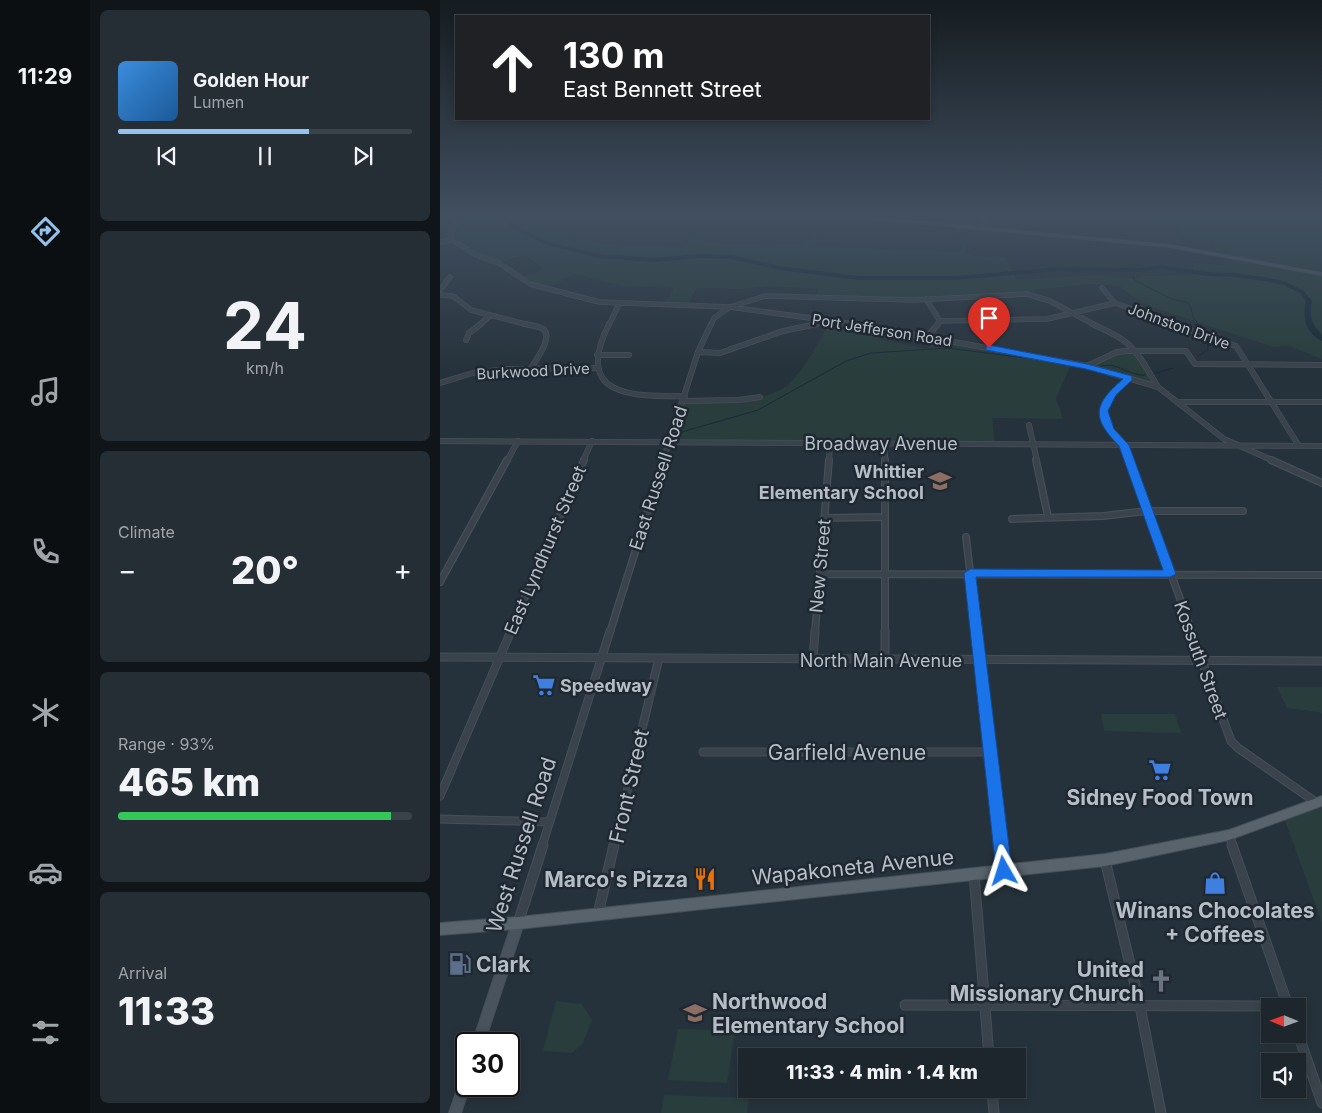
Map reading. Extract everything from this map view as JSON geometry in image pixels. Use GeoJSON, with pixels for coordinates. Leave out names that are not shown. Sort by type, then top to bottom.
{"type":"FeatureCollection","features":[{"type":"Feature","properties":{"kind":"main road"},"geometry":{"type":"LineString","coordinates":[[1284,267],[1322,274]]}},
{"type":"Feature","properties":{"kind":"main road","name":"Wapakoneta Avenue"},"geometry":{"type":"LineString","coordinates":[[440,929],[518,923],[1106,860],[1229,834],[1320,802]]}},
{"type":"Feature","properties":{"kind":"main road","name":"West Russell Road"},"geometry":{"type":"LineString","coordinates":[[482,1032],[518,923]]}},
{"type":"Feature","properties":{"kind":"main road"},"geometry":{"type":"LineString","coordinates":[[455,1113],[460,1097]]}},
{"type":"Feature","properties":{"kind":"street","name":"Port Jefferson Road"},"geometry":{"type":"LineString","coordinates":[[505,267],[520,278],[545,290],[599,302],[730,307],[831,321],[1087,366],[1158,386],[1200,422],[1235,446],[1322,483]]}},
{"type":"Feature","properties":{"kind":"street"},"geometry":{"type":"LineString","coordinates":[[440,290],[450,277]]}},
{"type":"Feature","properties":{"kind":"street","name":"Johnston Drive"},"geometry":{"type":"LineString","coordinates":[[1102,288],[1115,303],[1236,346],[1299,446]]}},
{"type":"Feature","properties":{"kind":"street"},"geometry":{"type":"LineString","coordinates":[[730,307],[754,299],[776,296],[926,299],[1027,294],[1051,300],[1125,339],[1136,351],[1158,386]]}},
{"type":"Feature","properties":{"kind":"street"},"geometry":{"type":"LineString","coordinates":[[440,295],[453,296],[471,310],[542,328],[546,332],[546,340],[531,368]]}},
{"type":"Feature","properties":{"kind":"street"},"geometry":{"type":"LineString","coordinates":[[926,299],[940,321]]}},
{"type":"Feature","properties":{"kind":"street"},"geometry":{"type":"LineString","coordinates":[[927,337],[940,321],[971,318],[1040,319],[1075,314],[1115,303]]}},
{"type":"Feature","properties":{"kind":"street"},"geometry":{"type":"LineString","coordinates":[[619,304],[600,344],[597,355],[598,368],[610,386],[623,393],[648,396],[738,400],[760,397]]}},
{"type":"Feature","properties":{"kind":"street","name":"East Russell Road"},"geometry":{"type":"LineString","coordinates":[[600,658],[698,352],[710,323],[721,312],[730,307]]}},
{"type":"Feature","properties":{"kind":"street"},"geometry":{"type":"LineString","coordinates":[[466,340],[469,333],[490,316]]}},
{"type":"Feature","properties":{"kind":"street"},"geometry":{"type":"LineString","coordinates":[[698,352],[720,353],[783,331],[808,324],[831,321]]}},
{"type":"Feature","properties":{"kind":"street"},"geometry":{"type":"LineString","coordinates":[[1087,366],[1117,352],[1136,351],[1186,351],[1195,364],[1322,365]]}},
{"type":"Feature","properties":{"kind":"street"},"geometry":{"type":"LineString","coordinates":[[597,355],[629,355]]}},
{"type":"Feature","properties":{"kind":"street","name":"Burkwood Drive"},"geometry":{"type":"LineString","coordinates":[[440,383],[479,372],[531,368],[598,368]]}},
{"type":"Feature","properties":{"kind":"street","name":"Kossuth Street"},"geometry":{"type":"LineString","coordinates":[[1129,378],[1112,393],[1104,405],[1103,411],[1110,430],[1124,445],[1170,574],[1203,659],[1230,740],[1238,748],[1320,802]]}},
{"type":"Feature","properties":{"kind":"street"},"geometry":{"type":"LineString","coordinates":[[1177,402],[1322,402]]}},
{"type":"Feature","properties":{"kind":"street"},"geometry":{"type":"LineString","coordinates":[[1029,425],[1048,517]]}},
{"type":"Feature","properties":{"kind":"street","name":"Broadway Avenue"},"geometry":{"type":"LineString","coordinates":[[440,441],[1322,446]]}},
{"type":"Feature","properties":{"kind":"street"},"geometry":{"type":"LineString","coordinates":[[440,582],[518,441]]}},
{"type":"Feature","properties":{"kind":"street","name":"East Lyndhurst Street"},"geometry":{"type":"LineString","coordinates":[[440,796],[592,441]]}},
{"type":"Feature","properties":{"kind":"street","name":"New Street"},"geometry":{"type":"LineString","coordinates":[[813,659],[830,443]]}},
{"type":"Feature","properties":{"kind":"street"},"geometry":{"type":"LineString","coordinates":[[885,443],[885,660]]}},
{"type":"Feature","properties":{"kind":"street"},"geometry":{"type":"LineString","coordinates":[[1012,519],[1103,516],[1147,510],[1243,511]]}},
{"type":"Feature","properties":{"kind":"street"},"geometry":{"type":"LineString","coordinates":[[824,518],[885,518]]}},
{"type":"Feature","properties":{"kind":"street"},"geometry":{"type":"LineString","coordinates":[[966,537],[1004,871]]}},
{"type":"Feature","properties":{"kind":"street"},"geometry":{"type":"LineString","coordinates":[[820,574],[1322,575]]}},
{"type":"Feature","properties":{"kind":"street","name":"North Main Avenue"},"geometry":{"type":"LineString","coordinates":[[440,657],[1322,661]]}},
{"type":"Feature","properties":{"kind":"street","name":"West Russell Road"},"geometry":{"type":"LineString","coordinates":[[518,923],[600,658]]}},
{"type":"Feature","properties":{"kind":"street","name":"Front Street"},"geometry":{"type":"LineString","coordinates":[[598,914],[659,658]]}},
{"type":"Feature","properties":{"kind":"street","name":"Garfield Avenue"},"geometry":{"type":"LineString","coordinates":[[703,752],[991,752]]}},
{"type":"Feature","properties":{"kind":"street"},"geometry":{"type":"LineString","coordinates":[[440,819],[550,822]]}},
{"type":"Feature","properties":{"kind":"street"},"geometry":{"type":"LineString","coordinates":[[1229,834],[1285,998]]}},
{"type":"Feature","properties":{"kind":"street"},"geometry":{"type":"LineString","coordinates":[[1106,860],[1140,1006],[1161,1113]]}},
{"type":"Feature","properties":{"kind":"street"},"geometry":{"type":"LineString","coordinates":[[974,874],[988,1048]]}},
{"type":"Feature","properties":{"kind":"street"},"geometry":{"type":"LineString","coordinates":[[905,1004],[1261,1006]]}},
{"type":"Feature","properties":{"kind":"street"},"geometry":{"type":"LineString","coordinates":[[1301,1043],[1322,1103]]}},
{"type":"Feature","properties":{"kind":"street"},"geometry":{"type":"LineString","coordinates":[[993,1098],[994,1113]]}},
{"type":"Feature","properties":{"kind":"green space"},"geometry":{"type":"Polygon","coordinates":[[[541,267],[1010,267],[1016,280],[1097,275],[1135,279],[1141,276],[1192,275],[1193,267],[1322,267],[1322,359],[1289,346],[1273,347],[1155,308],[1136,299],[1119,286],[1089,284],[1035,290],[1027,294],[943,299],[815,298],[818,289],[770,286],[743,289],[697,288],[687,306],[664,305],[674,288],[621,286],[575,274],[545,289],[520,278],[544,269],[541,267]]]}},
{"type":"Feature","properties":{"kind":"green space"},"geometry":{"type":"Polygon","coordinates":[[[831,321],[886,329],[878,339],[928,349],[935,338],[1072,363],[1056,398],[1063,419],[992,418],[995,444],[669,442],[683,401],[750,399],[785,387],[804,366],[831,321]]]}},
{"type":"Feature","properties":{"kind":"green space"},"geometry":{"type":"Polygon","coordinates":[[[1136,351],[1158,387],[1087,366],[1117,352],[1136,351]]]}},
{"type":"Feature","properties":{"kind":"green space"},"geometry":{"type":"Polygon","coordinates":[[[1277,687],[1322,687],[1322,714],[1287,708],[1277,687]]]}},
{"type":"Feature","properties":{"kind":"green space"},"geometry":{"type":"Polygon","coordinates":[[[1101,714],[1175,714],[1181,733],[1104,731],[1101,714]]]}},
{"type":"Feature","properties":{"kind":"green space"},"geometry":{"type":"Polygon","coordinates":[[[1317,804],[1322,808],[1322,923],[1283,815],[1317,804]]]}},
{"type":"Feature","properties":{"kind":"green space"},"geometry":{"type":"Polygon","coordinates":[[[556,1001],[582,1004],[592,1020],[583,1043],[572,1053],[543,1051],[556,1001]]]}},
{"type":"Feature","properties":{"kind":"green space"},"geometry":{"type":"Polygon","coordinates":[[[678,1029],[735,1031],[727,1083],[668,1080],[678,1029]]]}},
{"type":"Feature","properties":{"kind":"green space"},"geometry":{"type":"Polygon","coordinates":[[[664,1095],[749,1098],[747,1113],[661,1113],[664,1095]]]}},
{"type":"Feature","properties":{"kind":"waterway"},"geometry":{"type":"LineString","coordinates":[[775,267],[857,278],[956,278],[1059,269],[1140,270],[1161,267],[1206,274],[1234,275],[1286,284],[1302,292],[1309,301],[1308,322],[1322,339]]}},
{"type":"Feature","properties":{"kind":"waterway"},"geometry":{"type":"LineString","coordinates":[[1140,270],[1133,274],[1133,279],[1171,299],[1186,302],[1190,305],[1194,319],[1205,332]]}},
{"type":"Feature","properties":{"kind":"waterway"},"geometry":{"type":"LineString","coordinates":[[1198,356],[1208,350],[1207,338]]}},
{"type":"Feature","properties":{"kind":"waterway"},"geometry":{"type":"LineString","coordinates":[[682,432],[758,410],[846,361],[871,353],[948,348],[1033,359],[1090,369]]}},
{"type":"Feature","properties":{"kind":"waterway"},"geometry":{"type":"LineString","coordinates":[[1098,367],[1111,365],[1139,375],[1145,375]]}},
{"type":"Feature","properties":{"kind":"waterway"},"geometry":{"type":"LineString","coordinates":[[1156,373],[1173,368]]}},
{"type":"Feature","properties":{"kind":"place","name":"Whittier Elementary School"},"geometry":{"type":"Point","coordinates":[940,481]}},
{"type":"Feature","properties":{"kind":"place","name":"Speedway"},"geometry":{"type":"Point","coordinates":[544,685]}},
{"type":"Feature","properties":{"kind":"place","name":"Sidney Food Town"},"geometry":{"type":"Point","coordinates":[1160,770]}},
{"type":"Feature","properties":{"kind":"place","name":"Marco's Pizza"},"geometry":{"type":"Point","coordinates":[705,879]}},
{"type":"Feature","properties":{"kind":"place","name":"Winans Chocolates + Coffees"},"geometry":{"type":"Point","coordinates":[1215,883]}},
{"type":"Feature","properties":{"kind":"place","name":"Clark"},"geometry":{"type":"Point","coordinates":[460,964]}},
{"type":"Feature","properties":{"kind":"place","name":"United Missionary Church"},"geometry":{"type":"Point","coordinates":[1161,981]}},
{"type":"Feature","properties":{"kind":"place","name":"Northwood Elementary School"},"geometry":{"type":"Point","coordinates":[695,1013]}},
{"type":"Feature","properties":{"kind":"route"},"geometry":{"type":"LineString","coordinates":[[989,348],[1087,366],[1129,378],[1112,393],[1104,405],[1103,411],[1106,425],[1124,445],[1170,574],[970,573],[1004,871]]}}]}
